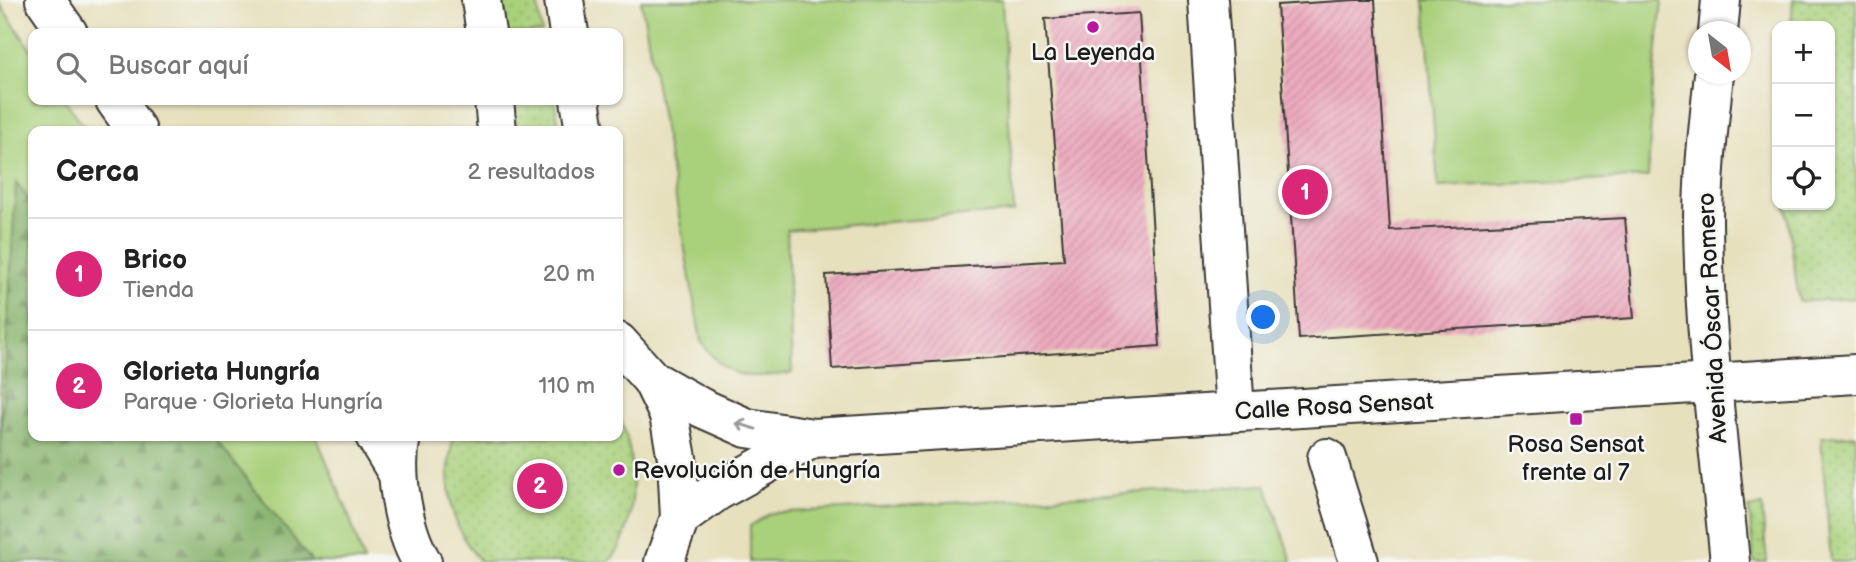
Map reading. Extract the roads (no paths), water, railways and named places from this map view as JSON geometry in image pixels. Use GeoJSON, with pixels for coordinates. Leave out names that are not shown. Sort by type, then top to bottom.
{"type":"FeatureCollection","features":[{"type":"Feature","properties":{"kind":"street"},"geometry":{"type":"LineString","coordinates":[[45,0],[65,28]]}},
{"type":"Feature","properties":{"kind":"street"},"geometry":{"type":"LineString","coordinates":[[481,0],[485,28]]}},
{"type":"Feature","properties":{"kind":"street"},"geometry":{"type":"LineString","coordinates":[[564,0],[568,28]]}},
{"type":"Feature","properties":{"kind":"street"},"geometry":{"type":"LineString","coordinates":[[1208,0],[1235,412]]}},
{"type":"Feature","properties":{"kind":"street"},"geometry":{"type":"LineString","coordinates":[[1719,21],[1721,0]]}},
{"type":"Feature","properties":{"kind":"street","name":"Avenida Óscar Romero"},"geometry":{"type":"LineString","coordinates":[[1713,84],[1703,224],[1713,383],[1730,562]]}},
{"type":"Feature","properties":{"kind":"street"},"geometry":{"type":"LineString","coordinates":[[119,105],[133,126]]}},
{"type":"Feature","properties":{"kind":"street"},"geometry":{"type":"LineString","coordinates":[[494,105],[497,126]]}},
{"type":"Feature","properties":{"kind":"street"},"geometry":{"type":"LineString","coordinates":[[581,105],[584,126]]}},
{"type":"Feature","properties":{"kind":"street"},"geometry":{"type":"LineString","coordinates":[[623,342],[652,380],[669,415],[675,447],[680,518],[664,562]]}},
{"type":"Feature","properties":{"kind":"street","name":"Calle Rosa Sensat"},"geometry":{"type":"LineString","coordinates":[[652,380],[702,408],[747,428],[813,438],[1856,374]]}},
{"type":"Feature","properties":{"kind":"street","name":"Calle Rosa Sensat"},"geometry":{"type":"LineString","coordinates":[[680,518],[716,492],[813,438]]}},
{"type":"Feature","properties":{"kind":"street"},"geometry":{"type":"LineString","coordinates":[[378,441],[398,474]]}},
{"type":"Feature","properties":{"kind":"street"},"geometry":{"type":"LineString","coordinates":[[401,441],[398,474],[400,493],[415,550],[422,562]]}},
{"type":"Feature","properties":{"kind":"street"},"geometry":{"type":"LineString","coordinates":[[1327,458],[1359,562]]}},
{"type":"Feature","properties":{"kind":"place","name":"La Leyenda"},"geometry":{"type":"Point","coordinates":[1093,27]}},
{"type":"Feature","properties":{"kind":"place","name":"Brico"},"geometry":{"type":"Point","coordinates":[1305,192]}},
{"type":"Feature","properties":{"kind":"place","name":"Rosa Sensat frente al 7"},"geometry":{"type":"Point","coordinates":[1576,419]}},
{"type":"Feature","properties":{"kind":"place","name":"Revolución de Hungría"},"geometry":{"type":"Point","coordinates":[619,470]}},
{"type":"Feature","properties":{"kind":"place","name":"Glorieta Hungría"},"geometry":{"type":"Point","coordinates":[540,486]}}]}
